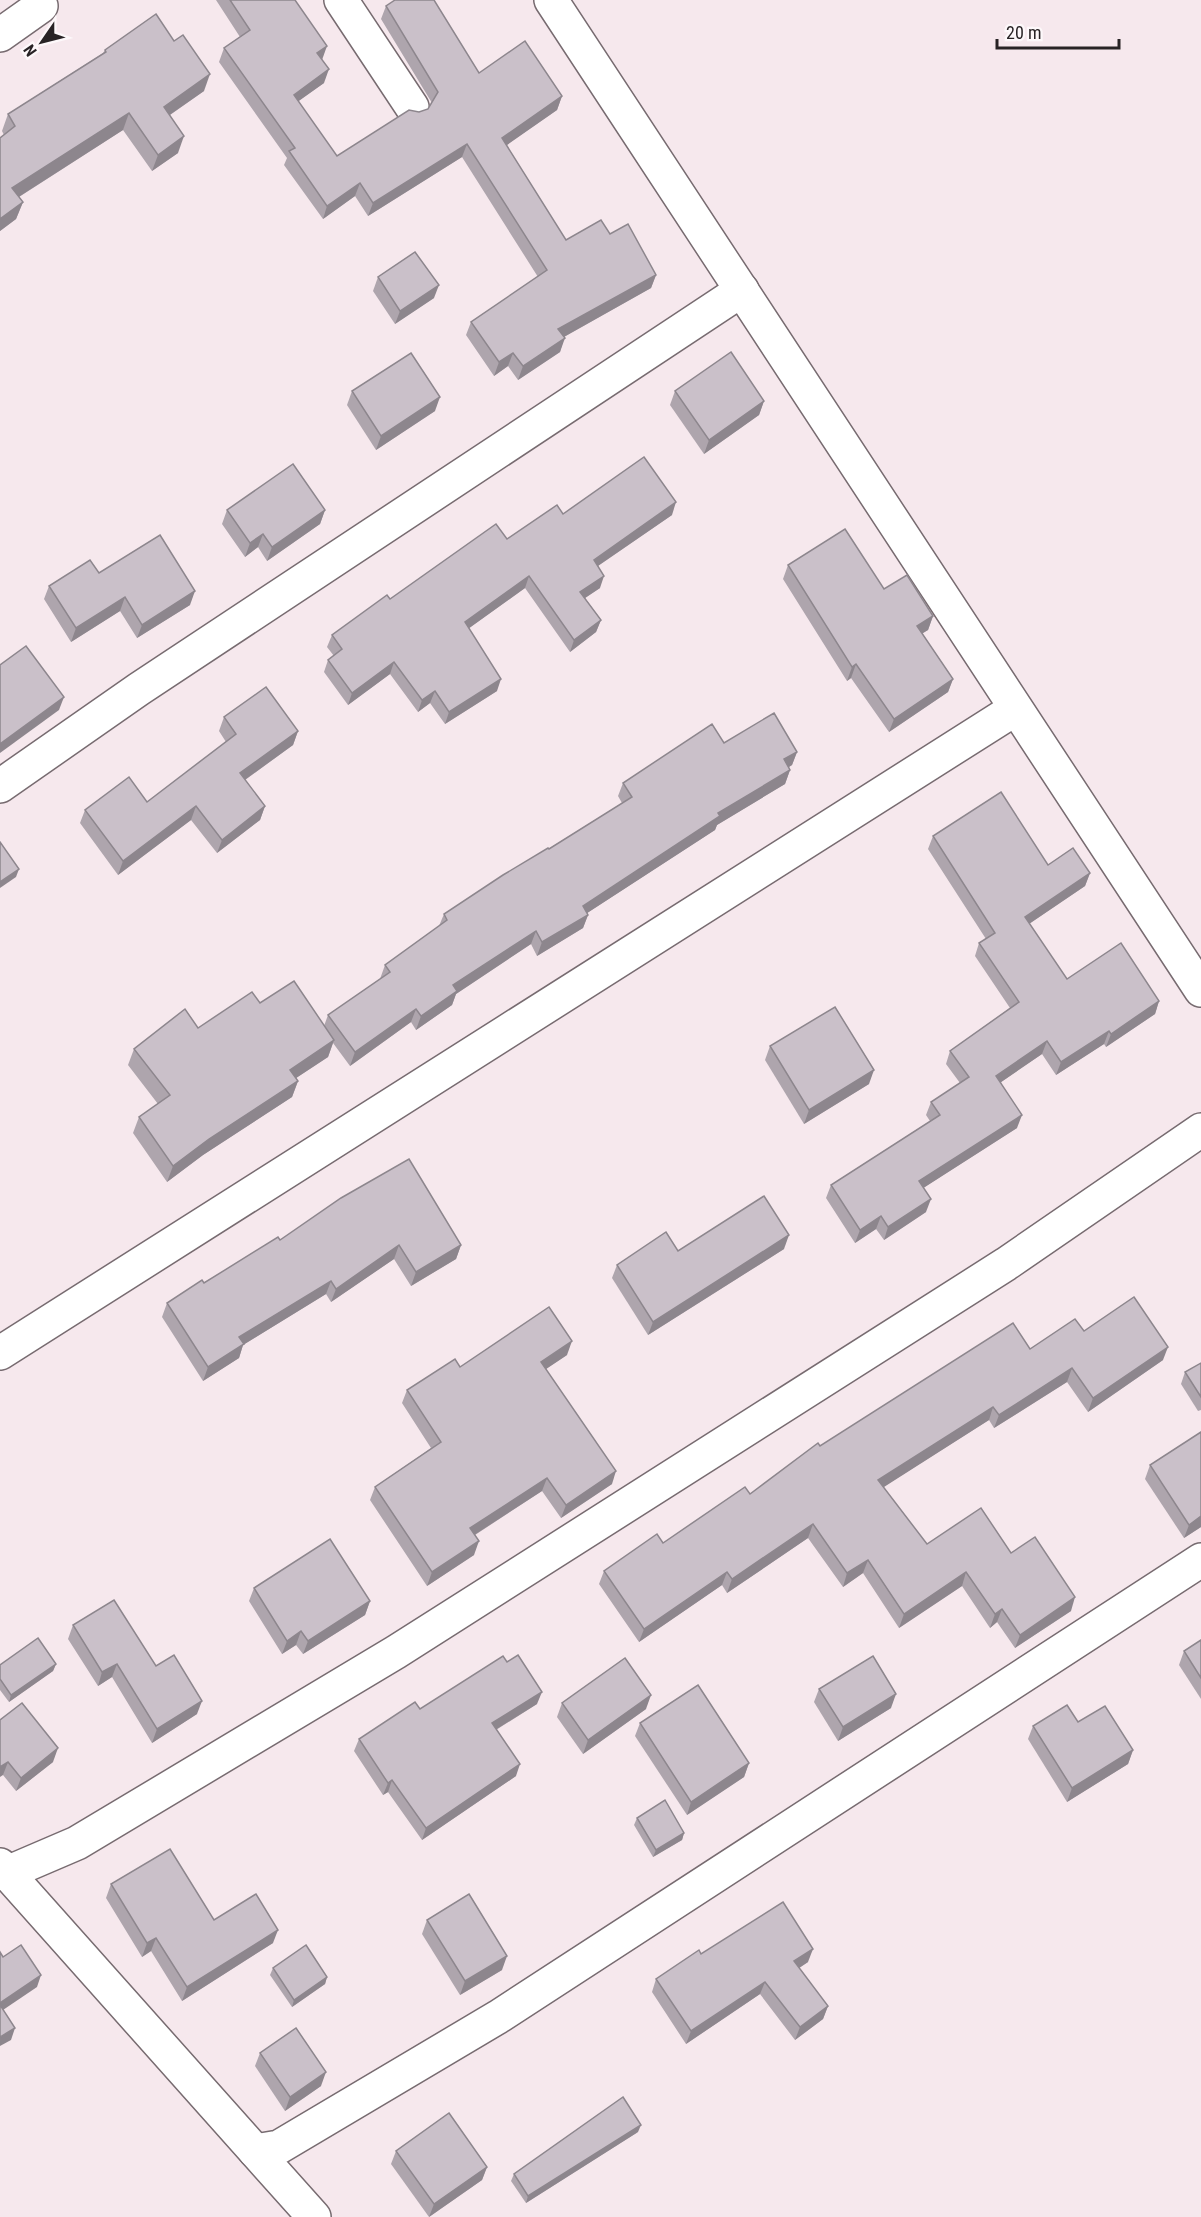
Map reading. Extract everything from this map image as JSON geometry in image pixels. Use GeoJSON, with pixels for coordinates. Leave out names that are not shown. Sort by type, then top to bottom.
{"type":"FeatureCollection","features":[{"type":"Feature","properties":{"kind":"street"},"geometry":{"type":"LineString","coordinates":[[341,0],[412,107]]}},
{"type":"Feature","properties":{"kind":"street"},"geometry":{"type":"LineString","coordinates":[[551,0],[1201,990]]}},
{"type":"Feature","properties":{"kind":"street"},"geometry":{"type":"LineString","coordinates":[[0,35],[38,2]]}},
{"type":"Feature","properties":{"kind":"street"},"geometry":{"type":"LineString","coordinates":[[0,786],[139,689],[742,290]]}},
{"type":"Feature","properties":{"kind":"street"},"geometry":{"type":"LineString","coordinates":[[0,1353],[1015,709]]}},
{"type":"Feature","properties":{"kind":"street"},"geometry":{"type":"LineString","coordinates":[[314,2217],[2,1870],[77,1844],[396,1652],[1006,1264],[1201,1130]]}},
{"type":"Feature","properties":{"kind":"street"},"geometry":{"type":"LineString","coordinates":[[255,2151],[279,2147],[498,2016],[1201,1560]]}},
{"type":"Feature","properties":{"kind":"building"},"geometry":{"type":"Polygon","coordinates":[[[230,0],[295,0],[327,46],[317,53],[329,69],[294,95],[337,156],[409,110],[419,112],[428,109],[438,92],[386,6],[395,0],[434,0],[479,73],[525,41],[562,96],[502,138],[566,240],[601,220],[610,234],[628,224],[656,275],[558,329],[565,338],[523,366],[513,353],[499,362],[471,322],[547,270],[467,144],[373,203],[360,183],[327,206],[289,151],[295,148],[224,48],[250,30],[230,0]]]}},
{"type":"Feature","properties":{"kind":"building"},"geometry":{"type":"Polygon","coordinates":[[[156,14],[174,41],[183,35],[210,74],[164,107],[184,136],[158,155],[129,113],[12,188],[23,202],[0,219],[0,138],[15,126],[8,114],[106,52],[105,50],[156,14]]]}},
{"type":"Feature","properties":{"kind":"building"},"geometry":{"type":"Polygon","coordinates":[[[415,252],[439,285],[400,311],[378,277],[415,252]]]}},
{"type":"Feature","properties":{"kind":"building"},"geometry":{"type":"Polygon","coordinates":[[[731,352],[764,401],[709,440],[675,391],[731,352]]]}},
{"type":"Feature","properties":{"kind":"building"},"geometry":{"type":"Polygon","coordinates":[[[411,353],[440,397],[381,436],[352,391],[411,353]]]}},
{"type":"Feature","properties":{"kind":"building"},"geometry":{"type":"Polygon","coordinates":[[[644,457],[676,502],[594,560],[604,576],[580,592],[601,620],[574,640],[529,576],[465,622],[501,679],[449,712],[435,691],[422,700],[394,662],[352,693],[328,660],[342,649],[332,635],[387,595],[390,599],[496,524],[507,539],[557,505],[563,514],[644,457]]]}},
{"type":"Feature","properties":{"kind":"building"},"geometry":{"type":"Polygon","coordinates":[[[293,464],[325,510],[272,547],[263,534],[250,543],[227,510],[293,464]]]}},
{"type":"Feature","properties":{"kind":"building"},"geometry":{"type":"Polygon","coordinates":[[[845,529],[884,589],[907,575],[933,616],[917,626],[953,679],[894,719],[856,664],[852,667],[788,565],[845,529]]]}},
{"type":"Feature","properties":{"kind":"building"},"geometry":{"type":"Polygon","coordinates":[[[160,535],[195,591],[142,625],[125,597],[76,628],[49,586],[90,560],[99,573],[160,535]]]}},
{"type":"Feature","properties":{"kind":"building"},"geometry":{"type":"Polygon","coordinates":[[[26,646],[64,697],[0,744],[0,665],[26,646]]]}},
{"type":"Feature","properties":{"kind":"building"},"geometry":{"type":"Polygon","coordinates":[[[266,687],[298,731],[240,773],[265,806],[222,840],[196,806],[123,861],[85,810],[129,777],[147,802],[236,734],[224,717],[266,687]]]}},
{"type":"Feature","properties":{"kind":"building"},"geometry":{"type":"Polygon","coordinates":[[[774,713],[797,752],[784,759],[790,770],[718,813],[720,816],[583,906],[588,915],[542,942],[536,931],[453,985],[457,991],[421,1016],[416,1009],[355,1052],[328,1015],[390,972],[385,965],[447,920],[444,914],[503,875],[632,797],[623,783],[712,724],[724,743],[774,713]]]}},
{"type":"Feature","properties":{"kind":"building"},"geometry":{"type":"Polygon","coordinates":[[[1001,792],[1048,865],[1073,848],[1090,873],[1025,917],[1067,979],[1121,943],[1159,1001],[1111,1034],[1109,1031],[1061,1062],[1047,1041],[996,1076],[1022,1115],[919,1181],[931,1199],[888,1227],[881,1216],[860,1230],[831,1185],[940,1115],[931,1102],[969,1077],[950,1051],[1019,1002],[979,943],[995,933],[933,836],[1001,792]]]}},
{"type":"Feature","properties":{"kind":"building"},"geometry":{"type":"Polygon","coordinates":[[[0,842],[19,869],[0,882],[0,842]]]}},
{"type":"Feature","properties":{"kind":"building"},"geometry":{"type":"Polygon","coordinates":[[[294,981],[334,1040],[290,1070],[298,1081],[209,1139],[173,1166],[139,1117],[170,1095],[134,1049],[185,1009],[198,1028],[252,992],[260,1003],[294,981]]]}},
{"type":"Feature","properties":{"kind":"building"},"geometry":{"type":"Polygon","coordinates":[[[835,1007],[874,1070],[809,1110],[770,1046],[835,1007]]]}},
{"type":"Feature","properties":{"kind":"building"},"geometry":{"type":"Polygon","coordinates":[[[409,1159],[461,1245],[416,1272],[399,1245],[336,1289],[331,1281],[239,1337],[244,1344],[208,1367],[167,1303],[202,1280],[204,1283],[278,1237],[280,1240],[341,1198],[409,1159]]]}},
{"type":"Feature","properties":{"kind":"building"},"geometry":{"type":"Polygon","coordinates":[[[764,1196],[789,1235],[653,1322],[617,1265],[666,1232],[678,1251],[764,1196]]]}},
{"type":"Feature","properties":{"kind":"building"},"geometry":{"type":"Polygon","coordinates":[[[1134,1297],[1168,1347],[1093,1398],[1072,1368],[999,1415],[993,1407],[878,1480],[927,1544],[981,1508],[1011,1553],[1035,1537],[1075,1597],[1020,1635],[1002,1609],[995,1614],[966,1572],[904,1614],[868,1560],[847,1573],[813,1524],[732,1579],[727,1572],[644,1629],[604,1571],[657,1534],[663,1543],[745,1487],[750,1494],[818,1443],[820,1446],[1013,1323],[1030,1349],[1075,1319],[1084,1331],[1134,1297]]]}},
{"type":"Feature","properties":{"kind":"building"},"geometry":{"type":"Polygon","coordinates":[[[549,1307],[572,1341],[541,1362],[616,1471],[566,1505],[547,1478],[470,1528],[479,1541],[432,1572],[375,1487],[441,1442],[407,1390],[455,1359],[460,1367],[549,1307]]]}},
{"type":"Feature","properties":{"kind":"building"},"geometry":{"type":"Polygon","coordinates":[[[1201,1363],[1201,1397],[1185,1372],[1201,1363]]]}},
{"type":"Feature","properties":{"kind":"building"},"geometry":{"type":"Polygon","coordinates":[[[1201,1432],[1201,1516],[1189,1525],[1150,1465],[1201,1432]]]}},
{"type":"Feature","properties":{"kind":"building"},"geometry":{"type":"Polygon","coordinates":[[[330,1539],[370,1601],[308,1641],[301,1631],[287,1641],[254,1588],[330,1539]]]}},
{"type":"Feature","properties":{"kind":"building"},"geometry":{"type":"Polygon","coordinates":[[[114,1600],[156,1666],[174,1655],[202,1701],[157,1729],[117,1664],[102,1672],[73,1625],[114,1600]]]}},
{"type":"Feature","properties":{"kind":"building"},"geometry":{"type":"Polygon","coordinates":[[[38,1638],[56,1664],[11,1695],[0,1679],[0,1665],[38,1638]]]}},
{"type":"Feature","properties":{"kind":"building"},"geometry":{"type":"Polygon","coordinates":[[[1201,1640],[1201,1678],[1184,1651],[1201,1640]]]}},
{"type":"Feature","properties":{"kind":"building"},"geometry":{"type":"Polygon","coordinates":[[[518,1655],[542,1692],[492,1723],[520,1764],[426,1828],[392,1780],[388,1783],[359,1739],[415,1702],[420,1709],[503,1656],[507,1662],[518,1655]]]}},
{"type":"Feature","properties":{"kind":"building"},"geometry":{"type":"Polygon","coordinates":[[[873,1656],[896,1694],[843,1727],[819,1689],[873,1656]]]}},
{"type":"Feature","properties":{"kind":"building"},"geometry":{"type":"Polygon","coordinates":[[[625,1658],[651,1695],[588,1740],[562,1703],[625,1658]]]}},
{"type":"Feature","properties":{"kind":"building"},"geometry":{"type":"Polygon","coordinates":[[[698,1685],[749,1763],[691,1802],[640,1723],[698,1685]]]}},
{"type":"Feature","properties":{"kind":"building"},"geometry":{"type":"Polygon","coordinates":[[[22,1703],[58,1748],[21,1778],[8,1762],[0,1767],[0,1720],[22,1703]]]}},
{"type":"Feature","properties":{"kind":"building"},"geometry":{"type":"Polygon","coordinates":[[[1067,1705],[1078,1722],[1105,1706],[1133,1750],[1072,1788],[1033,1726],[1067,1705]]]}},
{"type":"Feature","properties":{"kind":"building"},"geometry":{"type":"Polygon","coordinates":[[[665,1800],[684,1833],[656,1850],[637,1818],[665,1800]]]}},
{"type":"Feature","properties":{"kind":"building"},"geometry":{"type":"Polygon","coordinates":[[[170,1849],[214,1920],[256,1894],[278,1930],[187,1987],[156,1938],[147,1943],[111,1884],[170,1849]]]}},
{"type":"Feature","properties":{"kind":"building"},"geometry":{"type":"Polygon","coordinates":[[[469,1894],[507,1956],[465,1981],[427,1920],[469,1894]]]}},
{"type":"Feature","properties":{"kind":"building"},"geometry":{"type":"Polygon","coordinates":[[[783,1902],[813,1949],[794,1961],[828,2006],[800,2027],[765,1982],[691,2031],[656,1979],[699,1950],[701,1954],[783,1902]]]}},
{"type":"Feature","properties":{"kind":"building"},"geometry":{"type":"Polygon","coordinates":[[[21,1945],[41,1975],[0,2003],[0,1952],[3,1957],[21,1945]]]}},
{"type":"Feature","properties":{"kind":"building"},"geometry":{"type":"Polygon","coordinates":[[[306,1945],[327,1977],[294,2000],[273,1968],[306,1945]]]}},
{"type":"Feature","properties":{"kind":"building"},"geometry":{"type":"Polygon","coordinates":[[[0,2005],[15,2028],[0,2037],[0,2005]]]}},
{"type":"Feature","properties":{"kind":"building"},"geometry":{"type":"Polygon","coordinates":[[[296,2028],[326,2072],[290,2097],[260,2053],[296,2028]]]}},
{"type":"Feature","properties":{"kind":"building"},"geometry":{"type":"Polygon","coordinates":[[[623,2097],[641,2125],[528,2196],[514,2174],[623,2097]]]}},
{"type":"Feature","properties":{"kind":"building"},"geometry":{"type":"Polygon","coordinates":[[[449,2113],[487,2167],[434,2204],[396,2151],[449,2113]]]}}]}
